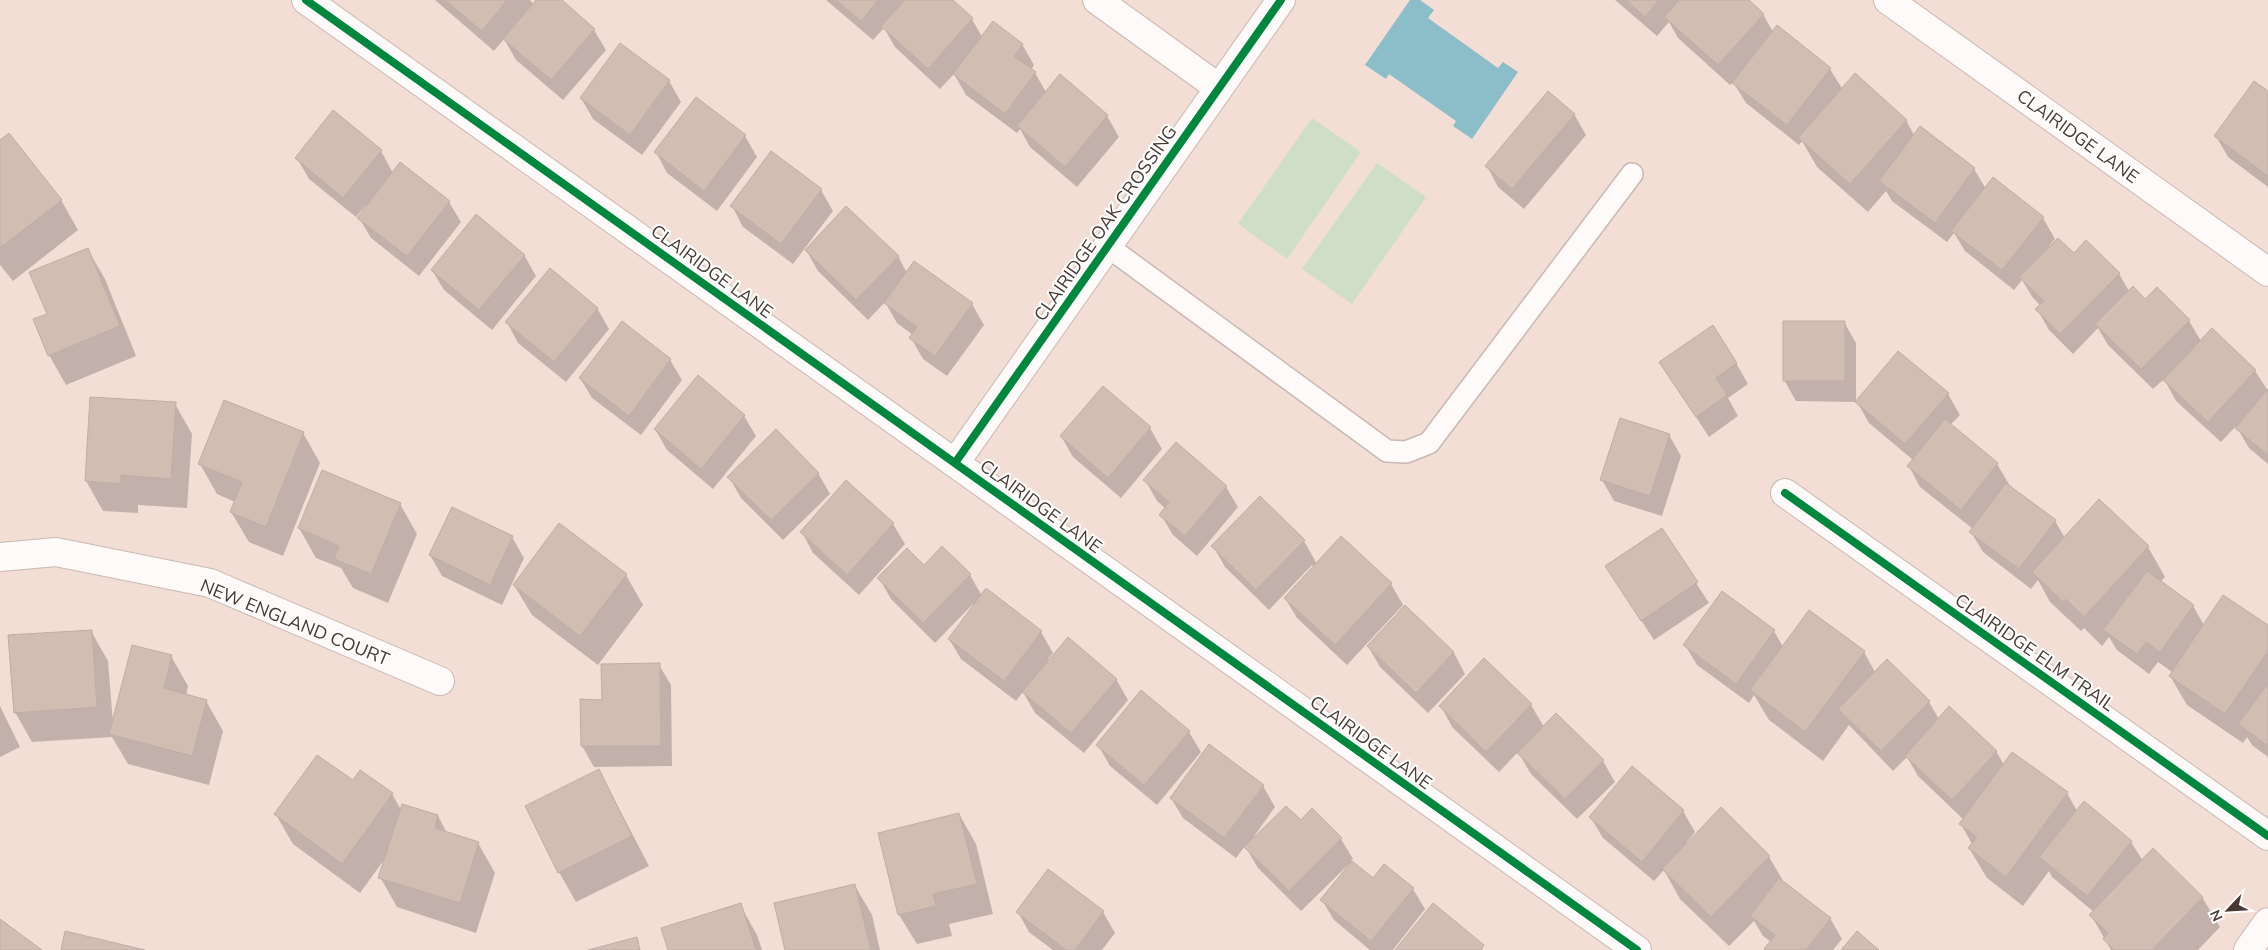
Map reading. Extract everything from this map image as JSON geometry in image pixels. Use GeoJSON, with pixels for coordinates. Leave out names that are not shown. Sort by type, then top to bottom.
{"type":"FeatureCollection","features":[{"type":"Feature","properties":{"kind":"street","name":"CLAIRIDGE LANE"},"geometry":{"type":"LineString","coordinates":[[306,0],[1637,950]]}},
{"type":"Feature","properties":{"kind":"street"},"geometry":{"type":"LineString","coordinates":[[1097,0],[1219,88]]}},
{"type":"Feature","properties":{"kind":"street","name":"CLAIRIDGE OAK CROSSING"},"geometry":{"type":"LineString","coordinates":[[955,463],[1281,0]]}},
{"type":"Feature","properties":{"kind":"street","name":"CLAIRIDGE LANE"},"geometry":{"type":"LineString","coordinates":[[1888,0],[2268,272]]}},
{"type":"Feature","properties":{"kind":"street","name":"CLAIRIDGE ELM TRAIL"},"geometry":{"type":"LineString","coordinates":[[1785,492],[2268,836]]}},
{"type":"Feature","properties":{"kind":"street","name":"NEW ENGLAND COURT"},"geometry":{"type":"LineString","coordinates":[[0,557],[56,552],[210,583],[440,682]]}},
{"type":"Feature","properties":{"kind":"street"},"geometry":{"type":"LineString","coordinates":[[2248,950],[2268,922]]}},
{"type":"Feature","properties":{"kind":"lane"},"geometry":{"type":"LineString","coordinates":[[1107,246],[1387,451],[1406,452],[1429,443],[1632,174]]}},
{"type":"Feature","properties":{"kind":"green space"},"geometry":{"type":"Polygon","coordinates":[[[1312,118],[1361,152],[1287,259],[1238,224],[1312,118]]]}},
{"type":"Feature","properties":{"kind":"green space"},"geometry":{"type":"Polygon","coordinates":[[[1377,163],[1426,197],[1352,304],[1302,269],[1377,163]]]}},
{"type":"Feature","properties":{"kind":"water"},"geometry":{"type":"Polygon","coordinates":[[[1410,0],[1420,0],[1434,10],[1428,18],[1498,68],[1503,62],[1518,72],[1472,139],[1453,126],[1456,121],[1389,74],[1386,79],[1365,65],[1410,0]]]}},
{"type":"Feature","properties":{"kind":"building"},"geometry":{"type":"Polygon","coordinates":[[[445,0],[507,0],[482,31],[445,0]]]}},
{"type":"Feature","properties":{"kind":"building"},"geometry":{"type":"Polygon","coordinates":[[[536,0],[562,0],[595,29],[551,80],[503,39],[536,0]]]}},
{"type":"Feature","properties":{"kind":"building"},"geometry":{"type":"Polygon","coordinates":[[[836,0],[878,0],[861,21],[836,0]]]}},
{"type":"Feature","properties":{"kind":"building"},"geometry":{"type":"Polygon","coordinates":[[[905,0],[953,0],[973,18],[928,69],[881,26],[905,0]]]}},
{"type":"Feature","properties":{"kind":"building"},"geometry":{"type":"Polygon","coordinates":[[[1626,0],[1659,0],[1645,17],[1626,0]]]}},
{"type":"Feature","properties":{"kind":"building"},"geometry":{"type":"Polygon","coordinates":[[[1679,0],[1749,0],[1764,14],[1718,65],[1664,17],[1679,0]]]}},
{"type":"Feature","properties":{"kind":"building"},"geometry":{"type":"Polygon","coordinates":[[[993,21],[1023,44],[1014,56],[1036,72],[1005,114],[953,74],[993,21]]]}},
{"type":"Feature","properties":{"kind":"building"},"geometry":{"type":"Polygon","coordinates":[[[1777,25],[1831,68],[1787,125],[1732,83],[1777,25]]]}},
{"type":"Feature","properties":{"kind":"building"},"geometry":{"type":"Polygon","coordinates":[[[620,43],[670,80],[630,135],[580,98],[620,43]]]}},
{"type":"Feature","properties":{"kind":"building"},"geometry":{"type":"Polygon","coordinates":[[[1855,73],[1907,120],[1850,184],[1798,138],[1855,73]]]}},
{"type":"Feature","properties":{"kind":"building"},"geometry":{"type":"Polygon","coordinates":[[[1060,74],[1108,115],[1065,167],[1017,126],[1060,74]]]}},
{"type":"Feature","properties":{"kind":"building"},"geometry":{"type":"Polygon","coordinates":[[[2254,81],[2268,91],[2268,176],[2214,136],[2254,81]]]}},
{"type":"Feature","properties":{"kind":"building"},"geometry":{"type":"Polygon","coordinates":[[[1548,91],[1575,114],[1512,189],[1485,166],[1548,91]]]}},
{"type":"Feature","properties":{"kind":"building"},"geometry":{"type":"Polygon","coordinates":[[[696,97],[746,135],[704,191],[654,152],[696,97]]]}},
{"type":"Feature","properties":{"kind":"building"},"geometry":{"type":"Polygon","coordinates":[[[333,110],[382,150],[343,198],[295,158],[333,110]]]}},
{"type":"Feature","properties":{"kind":"building"},"geometry":{"type":"Polygon","coordinates":[[[1920,126],[1975,168],[1935,223],[1879,181],[1920,126]]]}},
{"type":"Feature","properties":{"kind":"building"},"geometry":{"type":"Polygon","coordinates":[[[9,133],[62,200],[0,248],[0,140],[9,133]]]}},
{"type":"Feature","properties":{"kind":"building"},"geometry":{"type":"Polygon","coordinates":[[[771,151],[822,189],[781,244],[730,206],[771,151]]]}},
{"type":"Feature","properties":{"kind":"building"},"geometry":{"type":"Polygon","coordinates":[[[400,162],[450,201],[407,256],[357,218],[400,162]]]}},
{"type":"Feature","properties":{"kind":"building"},"geometry":{"type":"Polygon","coordinates":[[[1993,177],[2044,217],[2002,270],[1951,231],[1993,177]]]}},
{"type":"Feature","properties":{"kind":"building"},"geometry":{"type":"Polygon","coordinates":[[[846,206],[899,256],[856,300],[805,250],[846,206]]]}},
{"type":"Feature","properties":{"kind":"building"},"geometry":{"type":"Polygon","coordinates":[[[476,214],[525,255],[479,310],[431,270],[476,214]]]}},
{"type":"Feature","properties":{"kind":"building"},"geometry":{"type":"Polygon","coordinates":[[[2058,238],[2074,253],[2086,240],[2120,273],[2060,334],[2035,309],[2044,301],[2019,277],[2058,238]]]}},
{"type":"Feature","properties":{"kind":"building"},"geometry":{"type":"Polygon","coordinates":[[[88,248],[120,326],[48,356],[33,319],[47,314],[29,272],[88,248]]]}},
{"type":"Feature","properties":{"kind":"building"},"geometry":{"type":"Polygon","coordinates":[[[914,261],[973,303],[935,356],[909,338],[917,327],[884,303],[914,261]]]}},
{"type":"Feature","properties":{"kind":"building"},"geometry":{"type":"Polygon","coordinates":[[[550,268],[598,308],[554,362],[505,322],[550,268]]]}},
{"type":"Feature","properties":{"kind":"building"},"geometry":{"type":"Polygon","coordinates":[[[2133,286],[2145,299],[2157,287],[2190,320],[2141,369],[2095,324],[2133,286]]]}},
{"type":"Feature","properties":{"kind":"building"},"geometry":{"type":"Polygon","coordinates":[[[622,321],[671,359],[629,416],[579,378],[622,321]]]}},
{"type":"Feature","properties":{"kind":"building"},"geometry":{"type":"Polygon","coordinates":[[[1783,321],[1845,321],[1845,381],[1783,381],[1783,321]]]}},
{"type":"Feature","properties":{"kind":"building"},"geometry":{"type":"Polygon","coordinates":[[[1713,325],[1737,363],[1716,378],[1727,395],[1696,417],[1659,362],[1713,325]]]}},
{"type":"Feature","properties":{"kind":"building"},"geometry":{"type":"Polygon","coordinates":[[[2212,328],[2256,370],[2208,422],[2163,380],[2212,328]]]}},
{"type":"Feature","properties":{"kind":"building"},"geometry":{"type":"Polygon","coordinates":[[[1898,351],[1949,393],[1905,444],[1855,402],[1898,351]]]}},
{"type":"Feature","properties":{"kind":"building"},"geometry":{"type":"Polygon","coordinates":[[[698,375],[745,415],[701,469],[654,429],[698,375]]]}},
{"type":"Feature","properties":{"kind":"building"},"geometry":{"type":"Polygon","coordinates":[[[1103,386],[1151,427],[1108,478],[1060,436],[1103,386]]]}},
{"type":"Feature","properties":{"kind":"building"},"geometry":{"type":"Polygon","coordinates":[[[2268,389],[2268,455],[2235,428],[2268,389]]]}},
{"type":"Feature","properties":{"kind":"building"},"geometry":{"type":"Polygon","coordinates":[[[90,397],[176,402],[171,479],[121,475],[121,484],[85,481],[90,397]]]}},
{"type":"Feature","properties":{"kind":"building"},"geometry":{"type":"Polygon","coordinates":[[[224,400],[304,432],[266,527],[230,512],[242,482],[198,464],[224,400]]]}},
{"type":"Feature","properties":{"kind":"building"},"geometry":{"type":"Polygon","coordinates":[[[1620,418],[1670,434],[1650,496],[1600,480],[1620,418]]]}},
{"type":"Feature","properties":{"kind":"building"},"geometry":{"type":"Polygon","coordinates":[[[1945,419],[1998,463],[1961,510],[1907,466],[1945,419]]]}},
{"type":"Feature","properties":{"kind":"building"},"geometry":{"type":"Polygon","coordinates":[[[776,429],[819,473],[771,520],[727,477],[776,429]]]}},
{"type":"Feature","properties":{"kind":"building"},"geometry":{"type":"Polygon","coordinates":[[[1176,442],[1227,486],[1185,536],[1159,515],[1169,502],[1143,480],[1176,442]]]}},
{"type":"Feature","properties":{"kind":"building"},"geometry":{"type":"Polygon","coordinates":[[[322,470],[401,503],[371,574],[334,559],[339,546],[298,528],[322,470]]]}},
{"type":"Feature","properties":{"kind":"building"},"geometry":{"type":"Polygon","coordinates":[[[846,480],[894,523],[847,575],[800,532],[846,480]]]}},
{"type":"Feature","properties":{"kind":"building"},"geometry":{"type":"Polygon","coordinates":[[[2006,483],[2056,520],[2019,569],[1969,532],[2006,483]]]}},
{"type":"Feature","properties":{"kind":"building"},"geometry":{"type":"Polygon","coordinates":[[[1260,496],[1305,540],[1256,590],[1211,546],[1260,496]]]}},
{"type":"Feature","properties":{"kind":"building"},"geometry":{"type":"Polygon","coordinates":[[[2099,499],[2149,546],[2084,617],[2066,599],[2063,602],[2032,572],[2099,499]]]}},
{"type":"Feature","properties":{"kind":"building"},"geometry":{"type":"Polygon","coordinates":[[[452,507],[513,536],[490,585],[429,555],[452,507]]]}},
{"type":"Feature","properties":{"kind":"building"},"geometry":{"type":"Polygon","coordinates":[[[559,523],[627,574],[580,636],[513,585],[559,523]]]}},
{"type":"Feature","properties":{"kind":"building"},"geometry":{"type":"Polygon","coordinates":[[[1662,528],[1698,582],[1641,621],[1605,566],[1662,528]]]}},
{"type":"Feature","properties":{"kind":"building"},"geometry":{"type":"Polygon","coordinates":[[[1341,536],[1392,583],[1335,645],[1284,598],[1341,536]]]}},
{"type":"Feature","properties":{"kind":"building"},"geometry":{"type":"Polygon","coordinates":[[[942,546],[971,574],[923,623],[877,578],[907,548],[924,565],[942,546]]]}},
{"type":"Feature","properties":{"kind":"building"},"geometry":{"type":"Polygon","coordinates":[[[2147,571],[2194,605],[2160,652],[2146,642],[2137,654],[2103,630],[2147,571]]]}},
{"type":"Feature","properties":{"kind":"building"},"geometry":{"type":"Polygon","coordinates":[[[986,588],[1042,631],[1004,681],[948,639],[986,588]]]}},
{"type":"Feature","properties":{"kind":"building"},"geometry":{"type":"Polygon","coordinates":[[[1722,591],[1775,630],[1736,684],[1683,645],[1722,591]]]}},
{"type":"Feature","properties":{"kind":"building"},"geometry":{"type":"Polygon","coordinates":[[[2223,595],[2268,625],[2268,651],[2225,714],[2169,676],[2223,595]]]}},
{"type":"Feature","properties":{"kind":"building"},"geometry":{"type":"Polygon","coordinates":[[[1405,605],[1454,652],[1416,693],[1367,646],[1405,605]]]}},
{"type":"Feature","properties":{"kind":"building"},"geometry":{"type":"Polygon","coordinates":[[[1809,610],[1865,651],[1805,732],[1750,690],[1809,610]]]}},
{"type":"Feature","properties":{"kind":"building"},"geometry":{"type":"Polygon","coordinates":[[[92,630],[97,707],[14,713],[8,635],[92,630]]]}},
{"type":"Feature","properties":{"kind":"building"},"geometry":{"type":"Polygon","coordinates":[[[1068,637],[1117,679],[1071,733],[1022,692],[1068,637]]]}},
{"type":"Feature","properties":{"kind":"building"},"geometry":{"type":"Polygon","coordinates":[[[132,645],[172,655],[164,688],[207,700],[192,756],[109,734],[132,645]]]}},
{"type":"Feature","properties":{"kind":"building"},"geometry":{"type":"Polygon","coordinates":[[[1484,658],[1532,704],[1486,752],[1439,706],[1484,658]]]}},
{"type":"Feature","properties":{"kind":"building"},"geometry":{"type":"Polygon","coordinates":[[[1887,659],[1930,701],[1881,751],[1838,709],[1887,659]]]}},
{"type":"Feature","properties":{"kind":"building"},"geometry":{"type":"Polygon","coordinates":[[[660,663],[661,746],[581,746],[580,699],[602,700],[601,664],[660,663]]]}},
{"type":"Feature","properties":{"kind":"building"},"geometry":{"type":"Polygon","coordinates":[[[2268,684],[2268,746],[2238,724],[2268,684]]]}},
{"type":"Feature","properties":{"kind":"building"},"geometry":{"type":"Polygon","coordinates":[[[1141,690],[1190,731],[1144,785],[1096,745],[1141,690]]]}},
{"type":"Feature","properties":{"kind":"building"},"geometry":{"type":"Polygon","coordinates":[[[1949,706],[1997,751],[1952,800],[1905,756],[1949,706]]]}},
{"type":"Feature","properties":{"kind":"building"},"geometry":{"type":"Polygon","coordinates":[[[1556,713],[1604,760],[1565,799],[1517,753],[1556,713]]]}},
{"type":"Feature","properties":{"kind":"building"},"geometry":{"type":"Polygon","coordinates":[[[1209,744],[1264,785],[1224,838],[1170,798],[1209,744]]]}},
{"type":"Feature","properties":{"kind":"building"},"geometry":{"type":"Polygon","coordinates":[[[2012,752],[2068,792],[2006,877],[1968,848],[1977,837],[1959,824],[2012,752]]]}},
{"type":"Feature","properties":{"kind":"building"},"geometry":{"type":"Polygon","coordinates":[[[317,755],[353,780],[360,770],[393,793],[342,864],[274,814],[317,755]]]}},
{"type":"Feature","properties":{"kind":"building"},"geometry":{"type":"Polygon","coordinates":[[[1632,766],[1684,810],[1642,862],[1589,817],[1632,766]]]}},
{"type":"Feature","properties":{"kind":"building"},"geometry":{"type":"Polygon","coordinates":[[[599,769],[632,836],[558,873],[525,806],[599,769]]]}},
{"type":"Feature","properties":{"kind":"building"},"geometry":{"type":"Polygon","coordinates":[[[2084,801],[2132,841],[2087,896],[2039,857],[2084,801]]]}},
{"type":"Feature","properties":{"kind":"building"},"geometry":{"type":"Polygon","coordinates":[[[402,804],[438,815],[435,828],[479,842],[460,903],[378,878],[402,804]]]}},
{"type":"Feature","properties":{"kind":"building"},"geometry":{"type":"Polygon","coordinates":[[[1286,806],[1301,820],[1312,808],[1342,838],[1289,891],[1244,847],[1286,806]]]}},
{"type":"Feature","properties":{"kind":"building"},"geometry":{"type":"Polygon","coordinates":[[[1721,807],[1770,856],[1711,917],[1662,869],[1721,807]]]}},
{"type":"Feature","properties":{"kind":"building"},"geometry":{"type":"Polygon","coordinates":[[[959,813],[977,884],[933,894],[936,906],[898,915],[878,833],[959,813]]]}},
{"type":"Feature","properties":{"kind":"building"},"geometry":{"type":"Polygon","coordinates":[[[2153,848],[2203,897],[2152,950],[2114,950],[2103,939],[2108,933],[2089,915],[2153,848]]]}},
{"type":"Feature","properties":{"kind":"building"},"geometry":{"type":"Polygon","coordinates":[[[1352,861],[1373,878],[1384,864],[1414,888],[1371,941],[1320,900],[1352,861]]]}},
{"type":"Feature","properties":{"kind":"building"},"geometry":{"type":"Polygon","coordinates":[[[1048,869],[1104,911],[1075,950],[1066,950],[1016,912],[1048,869]]]}},
{"type":"Feature","properties":{"kind":"building"},"geometry":{"type":"Polygon","coordinates":[[[1779,878],[1831,918],[1806,950],[1764,949],[1775,935],[1750,916],[1779,878]]]}},
{"type":"Feature","properties":{"kind":"building"},"geometry":{"type":"Polygon","coordinates":[[[855,884],[871,950],[785,950],[774,903],[855,884]]]}},
{"type":"Feature","properties":{"kind":"building"},"geometry":{"type":"Polygon","coordinates":[[[741,903],[756,950],[668,950],[661,928],[741,903]]]}},
{"type":"Feature","properties":{"kind":"building"},"geometry":{"type":"Polygon","coordinates":[[[1433,903],[1484,945],[1481,950],[1395,950],[1433,903]]]}},
{"type":"Feature","properties":{"kind":"building"},"geometry":{"type":"Polygon","coordinates":[[[0,919],[42,950],[0,950],[0,919]]]}},
{"type":"Feature","properties":{"kind":"building"},"geometry":{"type":"Polygon","coordinates":[[[65,931],[145,950],[61,950],[65,931]]]}},
{"type":"Feature","properties":{"kind":"building"},"geometry":{"type":"Polygon","coordinates":[[[1857,931],[1879,950],[1841,950],[1857,931]]]}},
{"type":"Feature","properties":{"kind":"building"},"geometry":{"type":"Polygon","coordinates":[[[637,937],[640,950],[588,950],[637,937]]]}},
{"type":"Feature","properties":{"kind":"cycle path"},"geometry":{"type":"LineString","coordinates":[[306,0],[1637,950]]}},
{"type":"Feature","properties":{"kind":"cycle path"},"geometry":{"type":"LineString","coordinates":[[955,463],[1281,0]]}},
{"type":"Feature","properties":{"kind":"cycle path"},"geometry":{"type":"LineString","coordinates":[[1785,493],[2268,836]]}}]}
